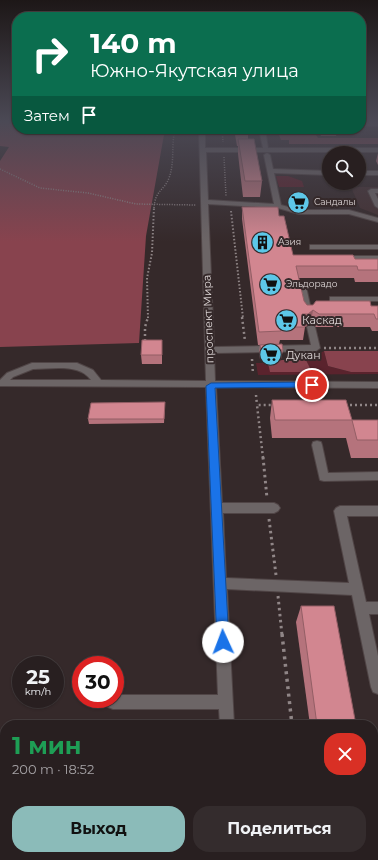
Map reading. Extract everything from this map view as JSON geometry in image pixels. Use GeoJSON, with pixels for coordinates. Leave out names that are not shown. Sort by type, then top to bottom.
{"type":"FeatureCollection","features":[{"type":"Feature","properties":{"kind":"street","name":"проспект Мира"},"geometry":{"type":"LineString","coordinates":[[203,161],[211,386],[227,720]]}},
{"type":"Feature","properties":{"kind":"street"},"geometry":{"type":"LineString","coordinates":[[269,161],[278,206]]}},
{"type":"Feature","properties":{"kind":"street"},"geometry":{"type":"LineString","coordinates":[[271,171],[304,171],[322,173]]}},
{"type":"Feature","properties":{"kind":"street"},"geometry":{"type":"LineString","coordinates":[[366,173],[378,173]]}},
{"type":"Feature","properties":{"kind":"street"},"geometry":{"type":"LineString","coordinates":[[378,191],[371,191],[378,206]]}},
{"type":"Feature","properties":{"kind":"street"},"geometry":{"type":"LineString","coordinates":[[205,204],[228,203],[278,206],[299,212],[348,212],[378,219]]}},
{"type":"Feature","properties":{"kind":"street"},"geometry":{"type":"LineString","coordinates":[[313,247],[378,247]]}},
{"type":"Feature","properties":{"kind":"street"},"geometry":{"type":"LineString","coordinates":[[333,258],[378,258]]}},
{"type":"Feature","properties":{"kind":"street"},"geometry":{"type":"LineString","coordinates":[[303,291],[308,314]]}},
{"type":"Feature","properties":{"kind":"street"},"geometry":{"type":"LineString","coordinates":[[333,299],[378,299]]}},
{"type":"Feature","properties":{"kind":"street"},"geometry":{"type":"LineString","coordinates":[[210,350],[316,348],[311,326]]}},
{"type":"Feature","properties":{"kind":"street"},"geometry":{"type":"LineString","coordinates":[[1,383],[10,375],[32,366],[77,366],[90,372],[99,384]]}},
{"type":"Feature","properties":{"kind":"street"},"geometry":{"type":"LineString","coordinates":[[1,383],[211,386],[378,385]]}},
{"type":"Feature","properties":{"kind":"street"},"geometry":{"type":"LineString","coordinates":[[317,445],[324,477],[378,476]]}},
{"type":"Feature","properties":{"kind":"street"},"geometry":{"type":"LineString","coordinates":[[217,508],[271,508]]}},
{"type":"Feature","properties":{"kind":"street"},"geometry":{"type":"LineString","coordinates":[[378,511],[340,511],[378,687]]}},
{"type":"Feature","properties":{"kind":"street"},"geometry":{"type":"LineString","coordinates":[[221,583],[357,588]]}},
{"type":"Feature","properties":{"kind":"street"},"geometry":{"type":"LineString","coordinates":[[361,608],[378,608]]}},
{"type":"Feature","properties":{"kind":"street"},"geometry":{"type":"LineString","coordinates":[[124,702],[226,702]]}},
{"type":"Feature","properties":{"kind":"path"},"geometry":{"type":"LineString","coordinates":[[145,341],[145,327],[149,315],[147,278],[152,253],[154,204],[157,193],[168,180],[173,161]]}},
{"type":"Feature","properties":{"kind":"path"},"geometry":{"type":"LineString","coordinates":[[224,161],[226,201],[231,205],[244,340],[251,349],[253,374]]}},
{"type":"Feature","properties":{"kind":"path"},"geometry":{"type":"LineString","coordinates":[[0,169],[40,188],[88,193],[136,204],[205,204]]}},
{"type":"Feature","properties":{"kind":"path"},"geometry":{"type":"LineString","coordinates":[[316,348],[378,348]]}},
{"type":"Feature","properties":{"kind":"path"},"geometry":{"type":"LineString","coordinates":[[256,395],[271,508],[277,585],[291,720]]}},
{"type":"Feature","properties":{"kind":"path"},"geometry":{"type":"LineString","coordinates":[[257,405],[280,405]]}},
{"type":"Feature","properties":{"kind":"path"},"geometry":{"type":"LineString","coordinates":[[340,405],[378,405]]}},
{"type":"Feature","properties":{"kind":"shaded area"},"geometry":{"type":"Polygon","coordinates":[[[0,161],[159,161],[146,236],[139,343],[0,347],[0,161]]]}},
{"type":"Feature","properties":{"kind":"shaded area"},"geometry":{"type":"Polygon","coordinates":[[[276,176],[288,176],[302,181],[304,187],[279,187],[276,176]]]}},
{"type":"Feature","properties":{"kind":"shaded area"},"geometry":{"type":"Polygon","coordinates":[[[366,187],[378,187],[378,215],[360,208],[352,190],[366,190],[366,187]]]}},
{"type":"Feature","properties":{"kind":"shaded area"},"geometry":{"type":"Polygon","coordinates":[[[324,351],[328,366],[351,372],[378,372],[378,374],[258,375],[256,363],[268,363],[271,372],[311,370],[306,360],[324,351]]]}},
{"type":"Feature","properties":{"kind":"shaded area"},"geometry":{"type":"Polygon","coordinates":[[[324,351],[378,351],[378,372],[351,372],[328,366],[324,351]]]}},
{"type":"Feature","properties":{"kind":"shaded area"},"geometry":{"type":"Polygon","coordinates":[[[282,360],[306,360],[311,370],[304,372],[270,372],[268,363],[282,360]]]}},
{"type":"Feature","properties":{"kind":"building"},"geometry":{"type":"Polygon","coordinates":[[[242,161],[258,161],[262,181],[245,181],[242,161]]]}},
{"type":"Feature","properties":{"kind":"building"},"geometry":{"type":"Polygon","coordinates":[[[242,207],[278,207],[279,216],[284,216],[293,255],[353,255],[355,259],[378,259],[378,270],[358,270],[357,266],[296,266],[304,301],[307,305],[313,305],[316,301],[370,301],[371,306],[378,306],[378,319],[376,319],[374,314],[319,314],[313,310],[308,314],[302,314],[305,327],[281,327],[281,331],[259,332],[242,207]]]}},
{"type":"Feature","properties":{"kind":"building"},"geometry":{"type":"Polygon","coordinates":[[[142,340],[162,340],[162,355],[141,355],[142,340]]]}},
{"type":"Feature","properties":{"kind":"building"},"geometry":{"type":"Polygon","coordinates":[[[282,344],[283,350],[261,350],[260,345],[282,344]]]}},
{"type":"Feature","properties":{"kind":"building"},"geometry":{"type":"Polygon","coordinates":[[[272,400],[346,400],[352,420],[275,420],[272,400]]]}},
{"type":"Feature","properties":{"kind":"building"},"geometry":{"type":"Polygon","coordinates":[[[165,402],[164,419],[88,419],[91,403],[165,402]]]}},
{"type":"Feature","properties":{"kind":"building"},"geometry":{"type":"Polygon","coordinates":[[[352,420],[378,420],[378,440],[357,440],[352,420]]]}},
{"type":"Feature","properties":{"kind":"building"},"geometry":{"type":"Polygon","coordinates":[[[301,606],[334,606],[355,720],[316,720],[301,606]]]}},
{"type":"Feature","properties":{"kind":"place","name":"Сандалы"},"geometry":{"type":"Point","coordinates":[298,202]}},
{"type":"Feature","properties":{"kind":"place","name":"Азия"},"geometry":{"type":"Point","coordinates":[263,242]}},
{"type":"Feature","properties":{"kind":"place","name":"Эльдорадо"},"geometry":{"type":"Point","coordinates":[270,284]}},
{"type":"Feature","properties":{"kind":"place","name":"Каскад"},"geometry":{"type":"Point","coordinates":[286,320]}},
{"type":"Feature","properties":{"kind":"place","name":"Дукан"},"geometry":{"type":"Point","coordinates":[270,355]}},
{"type":"Feature","properties":{"kind":"route"},"geometry":{"type":"LineString","coordinates":[[223,642],[211,386],[312,385]]}}]}
